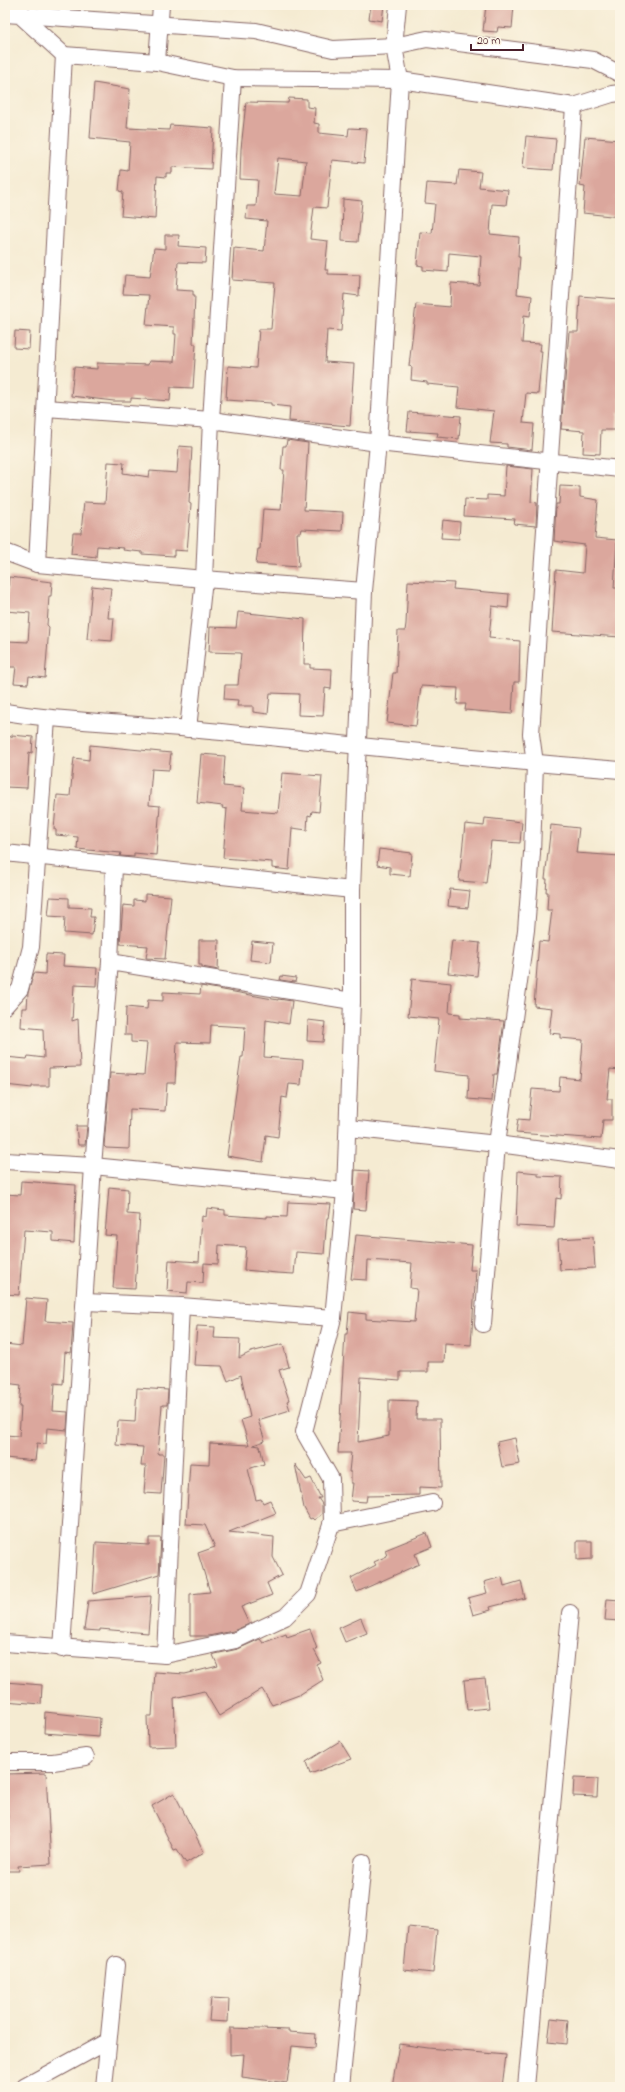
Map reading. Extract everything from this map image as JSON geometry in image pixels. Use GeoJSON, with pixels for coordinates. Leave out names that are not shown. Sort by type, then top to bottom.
{"type":"FeatureCollection","features":[{"type":"Feature","properties":{"kind":"street"},"geometry":{"type":"LineString","coordinates":[[157,62],[161,5]]}},
{"type":"Feature","properties":{"kind":"street"},"geometry":{"type":"LineString","coordinates":[[5,1643],[62,1649],[165,1655],[236,1640],[284,1617],[308,1594],[331,1524],[331,1479],[304,1432],[333,1318],[344,1191],[348,1128],[352,1000],[352,890],[364,591],[378,443],[400,80],[394,46],[398,5]]}},
{"type":"Feature","properties":{"kind":"street"},"geometry":{"type":"LineString","coordinates":[[16,11],[256,31],[333,48],[394,46],[427,39],[593,60],[620,74]]}},
{"type":"Feature","properties":{"kind":"street"},"geometry":{"type":"LineString","coordinates":[[16,11],[64,55],[157,62],[234,78],[400,80],[574,106],[612,94],[620,93]]}},
{"type":"Feature","properties":{"kind":"street"},"geometry":{"type":"LineString","coordinates":[[37,564],[64,55]]}},
{"type":"Feature","properties":{"kind":"street"},"geometry":{"type":"LineString","coordinates":[[188,729],[204,580],[211,420],[234,78]]}},
{"type":"Feature","properties":{"kind":"street"},"geometry":{"type":"LineString","coordinates":[[483,1324],[497,1144],[526,930],[532,853],[535,763],[530,734],[574,106]]}},
{"type":"Feature","properties":{"kind":"street"},"geometry":{"type":"LineString","coordinates":[[46,408],[211,420],[378,443],[620,469]]}},
{"type":"Feature","properties":{"kind":"street"},"geometry":{"type":"LineString","coordinates":[[5,552],[37,564],[204,580],[364,591]]}},
{"type":"Feature","properties":{"kind":"street"},"geometry":{"type":"LineString","coordinates":[[5,712],[47,719],[188,729],[620,770]]}},
{"type":"Feature","properties":{"kind":"street"},"geometry":{"type":"LineString","coordinates":[[5,1006],[20,989],[32,947],[47,719]]}},
{"type":"Feature","properties":{"kind":"street"},"geometry":{"type":"LineString","coordinates":[[5,852],[38,855],[114,866],[352,890]]}},
{"type":"Feature","properties":{"kind":"street"},"geometry":{"type":"LineString","coordinates":[[62,1649],[93,1166],[110,962],[114,866]]}},
{"type":"Feature","properties":{"kind":"street"},"geometry":{"type":"LineString","coordinates":[[110,962],[352,1000]]}},
{"type":"Feature","properties":{"kind":"street"},"geometry":{"type":"LineString","coordinates":[[348,1128],[497,1144],[620,1160]]}},
{"type":"Feature","properties":{"kind":"street"},"geometry":{"type":"LineString","coordinates":[[5,1161],[93,1166],[344,1191]]}},
{"type":"Feature","properties":{"kind":"street"},"geometry":{"type":"LineString","coordinates":[[84,1302],[181,1306],[333,1318]]}},
{"type":"Feature","properties":{"kind":"street"},"geometry":{"type":"LineString","coordinates":[[165,1655],[181,1306]]}},
{"type":"Feature","properties":{"kind":"street"},"geometry":{"type":"LineString","coordinates":[[331,1524],[432,1503]]}},
{"type":"Feature","properties":{"kind":"street"},"geometry":{"type":"LineString","coordinates":[[526,2087],[570,1612]]}},
{"type":"Feature","properties":{"kind":"street"},"geometry":{"type":"LineString","coordinates":[[5,1762],[54,1762],[86,1757]]}},
{"type":"Feature","properties":{"kind":"street"},"geometry":{"type":"LineString","coordinates":[[341,2087],[363,1862]]}},
{"type":"Feature","properties":{"kind":"street"},"geometry":{"type":"LineString","coordinates":[[104,2087],[116,1965]]}},
{"type":"Feature","properties":{"kind":"street"},"geometry":{"type":"LineString","coordinates":[[24,2087],[108,2041]]}},
{"type":"Feature","properties":{"kind":"building"},"geometry":{"type":"Polygon","coordinates":[[[371,5],[384,5],[382,21],[369,19],[371,5]]]}},
{"type":"Feature","properties":{"kind":"building"},"geometry":{"type":"Polygon","coordinates":[[[486,5],[514,5],[512,28],[498,27],[497,32],[483,31],[486,5]]]}},
{"type":"Feature","properties":{"kind":"building"},"geometry":{"type":"Polygon","coordinates":[[[94,83],[130,89],[127,128],[169,130],[170,125],[213,128],[211,169],[172,167],[172,173],[166,173],[166,177],[157,176],[155,219],[121,216],[123,192],[119,191],[121,170],[128,171],[130,142],[90,138],[94,83]]]}},
{"type":"Feature","properties":{"kind":"building"},"geometry":{"type":"Polygon","coordinates":[[[289,98],[307,99],[307,107],[315,108],[314,123],[319,124],[319,133],[348,136],[349,128],[367,129],[364,163],[332,160],[327,208],[314,207],[310,239],[328,241],[325,270],[328,270],[328,274],[360,275],[359,296],[344,294],[341,331],[327,330],[325,362],[354,364],[350,426],[289,421],[290,407],[271,405],[271,403],[226,400],[228,366],[256,368],[259,329],[271,329],[275,283],[232,280],[234,248],[264,251],[267,221],[246,219],[247,206],[256,206],[258,180],[240,179],[241,149],[246,102],[288,103],[289,98]],[[278,158],[274,194],[302,196],[306,161],[278,158]]]}},
{"type":"Feature","properties":{"kind":"building"},"geometry":{"type":"Polygon","coordinates":[[[526,136],[556,139],[553,170],[523,168],[526,136]]]}},
{"type":"Feature","properties":{"kind":"building"},"geometry":{"type":"Polygon","coordinates":[[[585,137],[620,140],[620,217],[583,213],[585,187],[580,186],[585,137]]]}},
{"type":"Feature","properties":{"kind":"building"},"geometry":{"type":"Polygon","coordinates":[[[459,170],[481,172],[479,187],[508,190],[506,205],[492,204],[490,234],[519,237],[518,257],[520,257],[517,294],[532,296],[530,316],[524,315],[522,343],[541,344],[540,351],[542,351],[538,394],[526,393],[523,423],[534,424],[532,450],[507,447],[507,444],[490,443],[494,411],[457,407],[459,387],[427,384],[427,382],[411,380],[412,367],[409,366],[416,304],[450,307],[451,283],[479,285],[481,256],[449,253],[448,272],[423,270],[423,266],[417,265],[420,232],[432,233],[435,204],[425,203],[427,183],[457,185],[459,170]]]}},
{"type":"Feature","properties":{"kind":"building"},"geometry":{"type":"Polygon","coordinates":[[[343,199],[362,201],[358,242],[342,241],[343,199]]]}},
{"type":"Feature","properties":{"kind":"building"},"geometry":{"type":"Polygon","coordinates":[[[165,235],[179,235],[178,246],[206,248],[205,263],[178,262],[176,290],[193,291],[193,295],[195,295],[193,344],[196,344],[193,388],[171,387],[170,401],[131,398],[131,401],[114,401],[71,396],[74,367],[97,369],[97,363],[148,365],[149,361],[174,362],[176,334],[174,334],[174,327],[146,325],[149,295],[123,294],[125,275],[150,277],[154,248],[165,249],[165,235]]]}},
{"type":"Feature","properties":{"kind":"building"},"geometry":{"type":"Polygon","coordinates":[[[580,296],[620,299],[620,413],[618,413],[617,430],[601,430],[600,454],[583,453],[584,431],[561,429],[569,332],[578,332],[580,296]]]}},
{"type":"Feature","properties":{"kind":"building"},"geometry":{"type":"Polygon","coordinates":[[[15,331],[30,332],[29,349],[14,348],[15,331]]]}},
{"type":"Feature","properties":{"kind":"building"},"geometry":{"type":"Polygon","coordinates":[[[409,412],[461,416],[459,439],[437,437],[438,433],[407,431],[409,412]]]}},
{"type":"Feature","properties":{"kind":"building"},"geometry":{"type":"Polygon","coordinates":[[[287,440],[308,443],[304,510],[343,512],[342,531],[302,529],[301,533],[297,533],[299,567],[256,564],[258,549],[260,549],[263,509],[281,510],[284,470],[281,470],[283,446],[286,446],[287,440]]]}},
{"type":"Feature","properties":{"kind":"building"},"geometry":{"type":"Polygon","coordinates":[[[179,446],[192,447],[189,503],[191,504],[187,551],[174,550],[174,556],[142,554],[142,552],[123,550],[124,548],[97,546],[96,557],[71,554],[73,533],[81,533],[84,502],[105,503],[108,462],[124,463],[123,473],[149,477],[150,471],[177,473],[179,446]]]}},
{"type":"Feature","properties":{"kind":"building"},"geometry":{"type":"Polygon","coordinates":[[[506,466],[533,469],[531,502],[537,503],[536,526],[514,524],[515,519],[464,516],[465,499],[487,500],[487,495],[504,496],[506,466]]]}},
{"type":"Feature","properties":{"kind":"building"},"geometry":{"type":"Polygon","coordinates":[[[560,486],[580,487],[580,497],[598,500],[595,538],[617,540],[614,588],[620,588],[620,637],[552,632],[556,570],[583,573],[585,545],[554,541],[556,504],[559,504],[560,486]]]}},
{"type":"Feature","properties":{"kind":"building"},"geometry":{"type":"Polygon","coordinates":[[[443,520],[460,522],[459,539],[441,538],[443,520]]]}},
{"type":"Feature","properties":{"kind":"building"},"geometry":{"type":"Polygon","coordinates":[[[9,577],[52,582],[51,596],[49,596],[47,625],[49,627],[45,678],[29,676],[28,684],[14,683],[16,667],[6,667],[8,641],[28,642],[30,613],[6,611],[9,577]]]}},
{"type":"Feature","properties":{"kind":"building"},"geometry":{"type":"Polygon","coordinates":[[[408,581],[454,583],[453,589],[509,594],[508,608],[492,606],[489,638],[520,641],[519,682],[514,682],[512,714],[465,710],[466,704],[457,704],[458,688],[421,686],[416,726],[387,723],[393,673],[396,673],[398,631],[405,631],[408,581]]]}},
{"type":"Feature","properties":{"kind":"building"},"geometry":{"type":"Polygon","coordinates":[[[92,586],[111,588],[108,618],[114,618],[112,641],[87,639],[92,586]]]}},
{"type":"Feature","properties":{"kind":"building"},"geometry":{"type":"Polygon","coordinates":[[[238,612],[305,619],[304,664],[310,664],[310,668],[332,669],[331,689],[325,688],[323,716],[298,715],[299,694],[270,693],[268,714],[253,712],[253,706],[237,706],[238,700],[224,699],[225,685],[238,685],[241,653],[209,652],[210,627],[236,628],[238,612]]]}},
{"type":"Feature","properties":{"kind":"building"},"geometry":{"type":"Polygon","coordinates":[[[12,735],[33,737],[32,753],[29,752],[27,788],[5,787],[5,736],[12,737],[12,735]]]}},
{"type":"Feature","properties":{"kind":"building"},"geometry":{"type":"Polygon","coordinates":[[[90,745],[171,753],[169,770],[152,769],[149,805],[160,806],[156,855],[134,853],[134,857],[120,856],[121,853],[77,849],[78,837],[56,835],[56,830],[54,829],[57,795],[70,796],[74,758],[89,760],[90,745]]]}},
{"type":"Feature","properties":{"kind":"building"},"geometry":{"type":"Polygon","coordinates":[[[201,754],[225,756],[223,786],[244,788],[242,810],[278,813],[282,773],[322,776],[319,812],[312,811],[311,816],[308,815],[307,830],[292,828],[289,870],[272,868],[272,862],[223,858],[227,809],[222,808],[223,806],[197,803],[201,754]]]}},
{"type":"Feature","properties":{"kind":"building"},"geometry":{"type":"Polygon","coordinates":[[[485,818],[522,822],[520,843],[491,841],[486,883],[459,881],[465,824],[484,826],[485,818]]]}},
{"type":"Feature","properties":{"kind":"building"},"geometry":{"type":"Polygon","coordinates":[[[551,825],[579,828],[576,853],[620,856],[620,966],[617,996],[620,996],[620,1070],[610,1069],[607,1099],[612,1099],[612,1120],[603,1120],[601,1139],[516,1133],[518,1119],[529,1120],[532,1089],[559,1091],[560,1077],[580,1079],[583,1040],[560,1038],[560,1034],[549,1033],[552,1008],[534,1006],[539,941],[548,942],[552,910],[547,910],[548,892],[546,892],[547,879],[545,879],[551,825]]]}},
{"type":"Feature","properties":{"kind":"building"},"geometry":{"type":"Polygon","coordinates":[[[379,849],[412,853],[410,876],[390,874],[390,867],[377,865],[379,849]]]}},
{"type":"Feature","properties":{"kind":"building"},"geometry":{"type":"Polygon","coordinates":[[[450,889],[470,891],[468,908],[448,906],[450,889]]]}},
{"type":"Feature","properties":{"kind":"building"},"geometry":{"type":"Polygon","coordinates":[[[145,894],[171,896],[165,959],[146,958],[148,946],[120,944],[123,905],[134,906],[134,900],[145,901],[145,894]]]}},
{"type":"Feature","properties":{"kind":"building"},"geometry":{"type":"Polygon","coordinates":[[[50,897],[69,898],[69,907],[91,908],[90,917],[94,917],[92,935],[64,933],[65,917],[48,916],[50,897]]]}},
{"type":"Feature","properties":{"kind":"building"},"geometry":{"type":"Polygon","coordinates":[[[199,940],[219,940],[218,970],[199,965],[199,940]]]}},
{"type":"Feature","properties":{"kind":"building"},"geometry":{"type":"Polygon","coordinates":[[[452,940],[480,943],[477,976],[448,973],[452,940]]]}},
{"type":"Feature","properties":{"kind":"building"},"geometry":{"type":"Polygon","coordinates":[[[252,941],[273,943],[271,962],[250,960],[252,941]]]}},
{"type":"Feature","properties":{"kind":"building"},"geometry":{"type":"Polygon","coordinates":[[[46,954],[64,955],[63,966],[97,968],[96,986],[74,985],[72,1021],[78,1019],[80,1067],[49,1068],[49,1086],[32,1086],[32,1088],[5,1085],[5,1057],[27,1059],[28,1056],[44,1058],[43,1029],[21,1027],[22,1008],[27,1008],[28,993],[34,973],[45,974],[46,954]]]}},
{"type":"Feature","properties":{"kind":"building"},"geometry":{"type":"Polygon","coordinates":[[[281,976],[296,978],[295,982],[280,980],[281,976]]]}},
{"type":"Feature","properties":{"kind":"building"},"geometry":{"type":"Polygon","coordinates":[[[412,979],[451,983],[449,1013],[460,1014],[460,1018],[504,1021],[497,1074],[494,1074],[492,1101],[468,1099],[469,1075],[434,1071],[439,1019],[408,1016],[412,979]]]}},
{"type":"Feature","properties":{"kind":"building"},"geometry":{"type":"Polygon","coordinates":[[[201,986],[278,1000],[292,1001],[289,1024],[266,1020],[264,1057],[303,1060],[301,1085],[289,1084],[287,1098],[282,1097],[278,1137],[266,1135],[263,1162],[227,1156],[241,1057],[243,1057],[245,1027],[211,1025],[210,1043],[177,1042],[175,1083],[167,1083],[165,1111],[130,1109],[129,1149],[106,1148],[104,1146],[110,1073],[144,1075],[147,1043],[131,1042],[131,1035],[125,1035],[126,1007],[147,1009],[148,1000],[163,1001],[163,992],[200,994],[201,986]]]}},
{"type":"Feature","properties":{"kind":"building"},"geometry":{"type":"Polygon","coordinates":[[[308,1020],[325,1022],[323,1042],[307,1041],[308,1020]]]}},
{"type":"Feature","properties":{"kind":"building"},"geometry":{"type":"Polygon","coordinates":[[[76,1126],[87,1126],[85,1145],[78,1145],[76,1126]]]}},
{"type":"Feature","properties":{"kind":"building"},"geometry":{"type":"Polygon","coordinates":[[[355,1170],[369,1171],[366,1210],[353,1209],[355,1170]]]}},
{"type":"Feature","properties":{"kind":"building"},"geometry":{"type":"Polygon","coordinates":[[[518,1171],[538,1173],[538,1176],[562,1177],[561,1199],[556,1198],[554,1228],[516,1226],[518,1171]]]}},
{"type":"Feature","properties":{"kind":"building"},"geometry":{"type":"Polygon","coordinates":[[[21,1181],[76,1185],[74,1243],[53,1241],[53,1232],[24,1230],[19,1295],[5,1294],[5,1194],[20,1195],[21,1181]]]}},
{"type":"Feature","properties":{"kind":"building"},"geometry":{"type":"Polygon","coordinates":[[[109,1187],[128,1189],[127,1214],[140,1215],[135,1289],[113,1288],[117,1236],[105,1235],[109,1187]]]}},
{"type":"Feature","properties":{"kind":"building"},"geometry":{"type":"Polygon","coordinates":[[[288,1202],[331,1204],[329,1218],[327,1218],[324,1254],[296,1252],[294,1274],[277,1273],[244,1270],[246,1247],[219,1245],[218,1264],[204,1263],[203,1283],[188,1282],[187,1293],[167,1291],[169,1260],[199,1262],[202,1216],[206,1217],[207,1208],[225,1210],[225,1215],[267,1218],[267,1216],[287,1217],[288,1202]]]}},
{"type":"Feature","properties":{"kind":"building"},"geometry":{"type":"Polygon","coordinates":[[[356,1235],[472,1245],[470,1270],[476,1270],[471,1345],[445,1343],[444,1362],[428,1362],[428,1372],[400,1372],[400,1380],[361,1377],[358,1442],[389,1436],[389,1400],[417,1401],[416,1419],[440,1419],[441,1488],[419,1487],[419,1495],[367,1496],[366,1502],[351,1501],[353,1483],[351,1483],[351,1472],[349,1472],[351,1453],[338,1453],[345,1334],[347,1334],[349,1312],[366,1314],[366,1319],[414,1322],[417,1289],[410,1288],[412,1263],[368,1260],[367,1280],[351,1279],[356,1235]]]}},
{"type":"Feature","properties":{"kind":"building"},"geometry":{"type":"Polygon","coordinates":[[[593,1237],[595,1268],[560,1270],[558,1239],[593,1237]]]}},
{"type":"Feature","properties":{"kind":"building"},"geometry":{"type":"Polygon","coordinates":[[[26,1298],[47,1300],[45,1321],[73,1323],[71,1353],[65,1352],[63,1384],[55,1383],[53,1411],[68,1412],[67,1430],[47,1428],[46,1444],[37,1443],[35,1461],[5,1458],[5,1435],[19,1436],[21,1385],[5,1383],[5,1344],[22,1346],[26,1298]]]}},
{"type":"Feature","properties":{"kind":"building"},"geometry":{"type":"Polygon","coordinates":[[[197,1326],[215,1327],[214,1338],[240,1339],[239,1358],[251,1352],[283,1344],[289,1367],[279,1370],[289,1400],[287,1401],[290,1410],[258,1420],[265,1441],[253,1445],[260,1446],[264,1464],[248,1469],[256,1500],[261,1499],[263,1503],[270,1500],[276,1513],[229,1532],[274,1537],[273,1557],[282,1575],[267,1583],[272,1595],[241,1607],[249,1624],[233,1631],[209,1636],[190,1636],[190,1594],[210,1592],[198,1553],[215,1547],[205,1525],[186,1524],[190,1463],[209,1464],[210,1443],[249,1445],[241,1420],[250,1417],[241,1375],[228,1381],[222,1366],[194,1365],[197,1326]]]}},
{"type":"Feature","properties":{"kind":"building"},"geometry":{"type":"Polygon","coordinates":[[[137,1388],[168,1390],[167,1405],[162,1405],[158,1454],[164,1454],[161,1494],[144,1493],[146,1466],[141,1466],[143,1447],[116,1445],[118,1421],[135,1422],[137,1388]]]}},
{"type":"Feature","properties":{"kind":"building"},"geometry":{"type":"Polygon","coordinates":[[[515,1438],[520,1464],[502,1467],[497,1442],[515,1438]]]}},
{"type":"Feature","properties":{"kind":"building"},"geometry":{"type":"Polygon","coordinates":[[[295,1464],[306,1480],[311,1478],[321,1498],[318,1498],[322,1504],[322,1514],[314,1520],[312,1518],[310,1519],[304,1508],[295,1464]]]}},
{"type":"Feature","properties":{"kind":"building"},"geometry":{"type":"Polygon","coordinates":[[[427,1533],[432,1547],[415,1554],[419,1564],[357,1592],[351,1578],[376,1565],[374,1562],[387,1556],[385,1550],[427,1533]]]}},
{"type":"Feature","properties":{"kind":"building"},"geometry":{"type":"Polygon","coordinates":[[[149,1538],[161,1538],[159,1574],[93,1594],[96,1542],[149,1545],[149,1538]]]}},
{"type":"Feature","properties":{"kind":"building"},"geometry":{"type":"Polygon","coordinates":[[[577,1541],[592,1541],[592,1559],[577,1560],[577,1541]]]}},
{"type":"Feature","properties":{"kind":"building"},"geometry":{"type":"Polygon","coordinates":[[[502,1577],[504,1586],[521,1581],[525,1598],[490,1607],[491,1610],[473,1615],[468,1598],[487,1593],[484,1582],[502,1577]]]}},
{"type":"Feature","properties":{"kind":"building"},"geometry":{"type":"Polygon","coordinates":[[[151,1596],[148,1633],[100,1629],[100,1631],[84,1630],[88,1601],[151,1596]]]}},
{"type":"Feature","properties":{"kind":"building"},"geometry":{"type":"Polygon","coordinates":[[[607,1599],[620,1600],[620,1621],[605,1620],[607,1599]]]}},
{"type":"Feature","properties":{"kind":"building"},"geometry":{"type":"Polygon","coordinates":[[[361,1618],[367,1633],[345,1642],[339,1628],[361,1618]]]}},
{"type":"Feature","properties":{"kind":"building"},"geometry":{"type":"Polygon","coordinates":[[[310,1629],[317,1649],[314,1650],[321,1663],[317,1665],[323,1680],[299,1695],[272,1705],[262,1689],[219,1716],[204,1691],[174,1698],[176,1746],[148,1747],[147,1716],[152,1716],[155,1672],[185,1674],[218,1666],[213,1655],[215,1654],[238,1649],[260,1639],[263,1643],[286,1634],[287,1637],[310,1629]]]}},
{"type":"Feature","properties":{"kind":"building"},"geometry":{"type":"Polygon","coordinates":[[[485,1678],[489,1708],[467,1710],[464,1680],[485,1678]]]}},
{"type":"Feature","properties":{"kind":"building"},"geometry":{"type":"Polygon","coordinates":[[[5,1682],[42,1685],[41,1704],[5,1701],[5,1682]]]}},
{"type":"Feature","properties":{"kind":"building"},"geometry":{"type":"Polygon","coordinates":[[[45,1712],[100,1718],[99,1737],[44,1733],[45,1712]]]}},
{"type":"Feature","properties":{"kind":"building"},"geometry":{"type":"Polygon","coordinates":[[[340,1741],[351,1759],[310,1774],[306,1762],[340,1741]]]}},
{"type":"Feature","properties":{"kind":"building"},"geometry":{"type":"Polygon","coordinates":[[[46,1773],[51,1864],[18,1866],[19,1871],[5,1871],[5,1834],[9,1834],[5,1774],[46,1773]]]}},
{"type":"Feature","properties":{"kind":"building"},"geometry":{"type":"Polygon","coordinates":[[[574,1778],[598,1779],[597,1797],[573,1796],[574,1778]]]}},
{"type":"Feature","properties":{"kind":"building"},"geometry":{"type":"Polygon","coordinates":[[[174,1793],[204,1852],[186,1863],[177,1849],[174,1850],[152,1806],[174,1793]]]}},
{"type":"Feature","properties":{"kind":"building"},"geometry":{"type":"Polygon","coordinates":[[[408,1927],[437,1930],[433,1973],[404,1970],[408,1927]]]}},
{"type":"Feature","properties":{"kind":"building"},"geometry":{"type":"Polygon","coordinates":[[[211,1998],[229,1999],[228,2022],[209,2021],[211,1998]]]}},
{"type":"Feature","properties":{"kind":"building"},"geometry":{"type":"Polygon","coordinates":[[[551,2018],[568,2020],[566,2044],[548,2042],[551,2018]]]}},
{"type":"Feature","properties":{"kind":"building"},"geometry":{"type":"Polygon","coordinates":[[[230,2028],[289,2030],[289,2032],[316,2034],[315,2048],[292,2046],[287,2083],[242,2077],[244,2054],[230,2055],[230,2028]]]}},
{"type":"Feature","properties":{"kind":"building"},"geometry":{"type":"Polygon","coordinates":[[[399,2044],[506,2055],[502,2087],[392,2087],[399,2044]]]}}]}
